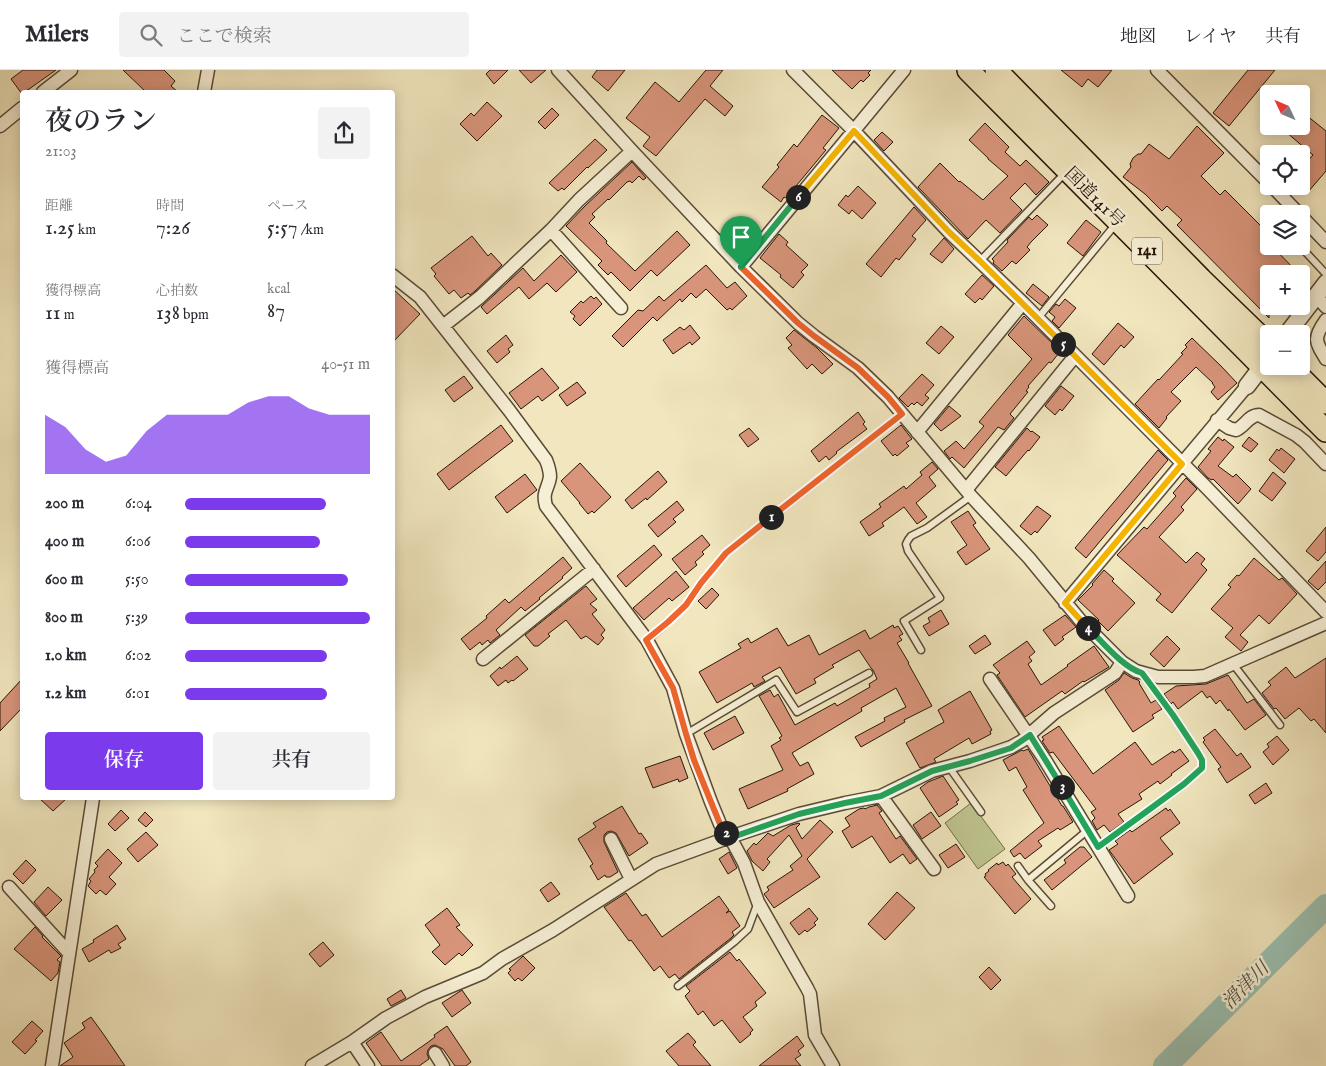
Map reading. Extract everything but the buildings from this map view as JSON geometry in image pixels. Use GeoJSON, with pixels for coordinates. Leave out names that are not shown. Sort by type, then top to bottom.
{"type":"FeatureCollection","features":[{"type":"Feature","properties":{"kind":"highway","name":"国道141号"},"geometry":{"type":"LineString","coordinates":[[968,70],[1118,222],[1260,357]]}},
{"type":"Feature","properties":{"kind":"highway","name":"国道141号"},"geometry":{"type":"LineString","coordinates":[[996,70],[1201,279],[1260,336]]}},
{"type":"Feature","properties":{"kind":"highway","name":"国道141号"},"geometry":{"type":"LineString","coordinates":[[1276,375],[1326,431]]}},
{"type":"Feature","properties":{"kind":"highway"},"geometry":{"type":"LineString","coordinates":[[1299,375],[1326,403]]}},
{"type":"Feature","properties":{"kind":"street"},"geometry":{"type":"LineString","coordinates":[[46,90],[71,70]]}},
{"type":"Feature","properties":{"kind":"street"},"geometry":{"type":"LineString","coordinates":[[204,90],[208,70]]}},
{"type":"Feature","properties":{"kind":"street"},"geometry":{"type":"LineString","coordinates":[[558,70],[741,267],[798,323],[858,368],[888,397],[968,493],[1029,558],[1080,620],[1122,662],[1136,671],[1158,677],[1194,678],[1205,676],[1326,623]]}},
{"type":"Feature","properties":{"kind":"street"},"geometry":{"type":"LineString","coordinates":[[793,70],[854,131],[949,232],[1038,318],[1326,612]]}},
{"type":"Feature","properties":{"kind":"street"},"geometry":{"type":"LineString","coordinates":[[741,267],[904,70]]}},
{"type":"Feature","properties":{"kind":"street"},"geometry":{"type":"LineString","coordinates":[[1157,70],[1260,174]]}},
{"type":"Feature","properties":{"kind":"street"},"geometry":{"type":"LineString","coordinates":[[0,126],[20,110]]}},
{"type":"Feature","properties":{"kind":"street"},"geometry":{"type":"LineString","coordinates":[[443,326],[480,297],[632,151]]}},
{"type":"Feature","properties":{"kind":"street"},"geometry":{"type":"LineString","coordinates":[[1281,195],[1290,205]]}},
{"type":"Feature","properties":{"kind":"street"},"geometry":{"type":"LineString","coordinates":[[1310,225],[1326,242]]}},
{"type":"Feature","properties":{"kind":"street"},"geometry":{"type":"LineString","coordinates":[[551,230],[621,308]]}},
{"type":"Feature","properties":{"kind":"street"},"geometry":{"type":"LineString","coordinates":[[395,277],[420,297],[546,460],[550,476],[544,498],[546,506],[646,640],[673,688],[686,734],[720,824],[744,864],[758,902],[810,994],[815,1035],[833,1066]]}},
{"type":"Feature","properties":{"kind":"street"},"geometry":{"type":"LineString","coordinates":[[1297,325],[1321,302],[1326,283]]}},
{"type":"Feature","properties":{"kind":"street"},"geometry":{"type":"LineString","coordinates":[[916,432],[1023,303]]}},
{"type":"Feature","properties":{"kind":"street"},"geometry":{"type":"LineString","coordinates":[[1326,320],[1318,331],[1317,339],[1326,359]]}},
{"type":"Feature","properties":{"kind":"street"},"geometry":{"type":"LineString","coordinates":[[968,493],[1075,356]]}},
{"type":"Feature","properties":{"kind":"street"},"geometry":{"type":"LineString","coordinates":[[1065,603],[1260,369]]}},
{"type":"Feature","properties":{"kind":"street"},"geometry":{"type":"LineString","coordinates":[[1217,420],[1236,430],[1241,428],[1252,416],[1259,415],[1296,435],[1326,464]]}},
{"type":"Feature","properties":{"kind":"street"},"geometry":{"type":"LineString","coordinates":[[483,659],[594,569]]}},
{"type":"Feature","properties":{"kind":"street"},"geometry":{"type":"LineString","coordinates":[[312,1066],[352,1042],[386,1018],[425,996],[483,972],[656,864],[799,814],[881,796],[932,771],[1011,748],[1030,735],[1054,713],[1115,673],[1122,662]]}},
{"type":"Feature","properties":{"kind":"street"},"geometry":{"type":"LineString","coordinates":[[990,679],[1016,718],[1030,735],[1128,896]]}},
{"type":"Feature","properties":{"kind":"street"},"geometry":{"type":"LineString","coordinates":[[881,796],[934,868]]}},
{"type":"Feature","properties":{"kind":"street"},"geometry":{"type":"LineString","coordinates":[[52,1066],[92,800]]}},
{"type":"Feature","properties":{"kind":"street"},"geometry":{"type":"LineString","coordinates":[[611,839],[631,879]]}},
{"type":"Feature","properties":{"kind":"street"},"geometry":{"type":"LineString","coordinates":[[9,888],[68,953]]}},
{"type":"Feature","properties":{"kind":"street"},"geometry":{"type":"LineString","coordinates":[[352,1042],[368,1066]]}},
{"type":"Feature","properties":{"kind":"street"},"geometry":{"type":"LineString","coordinates":[[435,1053],[443,1066]]}},
{"type":"Feature","properties":{"kind":"lane"},"geometry":{"type":"LineString","coordinates":[[980,261],[1067,171]]}},
{"type":"Feature","properties":{"kind":"lane"},"geometry":{"type":"LineString","coordinates":[[1038,318],[1118,222]]}},
{"type":"Feature","properties":{"kind":"lane"},"geometry":{"type":"LineString","coordinates":[[1308,255],[1326,274]]}},
{"type":"Feature","properties":{"kind":"lane"},"geometry":{"type":"LineString","coordinates":[[646,640],[686,605],[701,583],[726,553],[902,414]]}},
{"type":"Feature","properties":{"kind":"lane"},"geometry":{"type":"LineString","coordinates":[[921,650],[904,621],[940,598],[908,551],[906,544],[912,536],[926,528],[968,493]]}},
{"type":"Feature","properties":{"kind":"lane"},"geometry":{"type":"LineString","coordinates":[[1233,664],[1280,725]]}},
{"type":"Feature","properties":{"kind":"lane"},"geometry":{"type":"LineString","coordinates":[[686,734],[776,680],[798,712],[869,673]]}},
{"type":"Feature","properties":{"kind":"lane"},"geometry":{"type":"LineString","coordinates":[[1098,847],[1184,784],[1202,768],[1202,760],[1198,753],[1142,673]]}},
{"type":"Feature","properties":{"kind":"lane"},"geometry":{"type":"LineString","coordinates":[[949,767],[981,812]]}},
{"type":"Feature","properties":{"kind":"lane"},"geometry":{"type":"LineString","coordinates":[[1028,880],[1088,830]]}},
{"type":"Feature","properties":{"kind":"lane"},"geometry":{"type":"LineString","coordinates":[[1018,866],[1051,906]]}},
{"type":"Feature","properties":{"kind":"lane"},"geometry":{"type":"LineString","coordinates":[[678,986],[748,929],[758,902]]}},
{"type":"Feature","properties":{"kind":"green space"},"geometry":{"type":"Polygon","coordinates":[[[971,803],[1005,849],[978,869],[945,823],[971,803]]]}},
{"type":"Feature","properties":{"kind":"waterway","name":"滑津川"},"geometry":{"type":"LineString","coordinates":[[1165,1066],[1326,906]]}},
{"type":"Feature","properties":{"kind":"route"},"geometry":{"type":"LineString","coordinates":[[854,131],[949,232],[1023,303],[1182,464],[1065,603],[1122,662],[1142,673],[1173,715],[1202,760],[1202,768],[1198,772],[1098,847],[1030,735],[1011,748],[932,771],[881,796],[799,814],[730,838],[720,824],[694,760],[673,688],[646,640],[686,605],[701,583],[726,553],[902,414],[888,397],[858,368],[798,323],[741,267],[854,131]]}}]}
